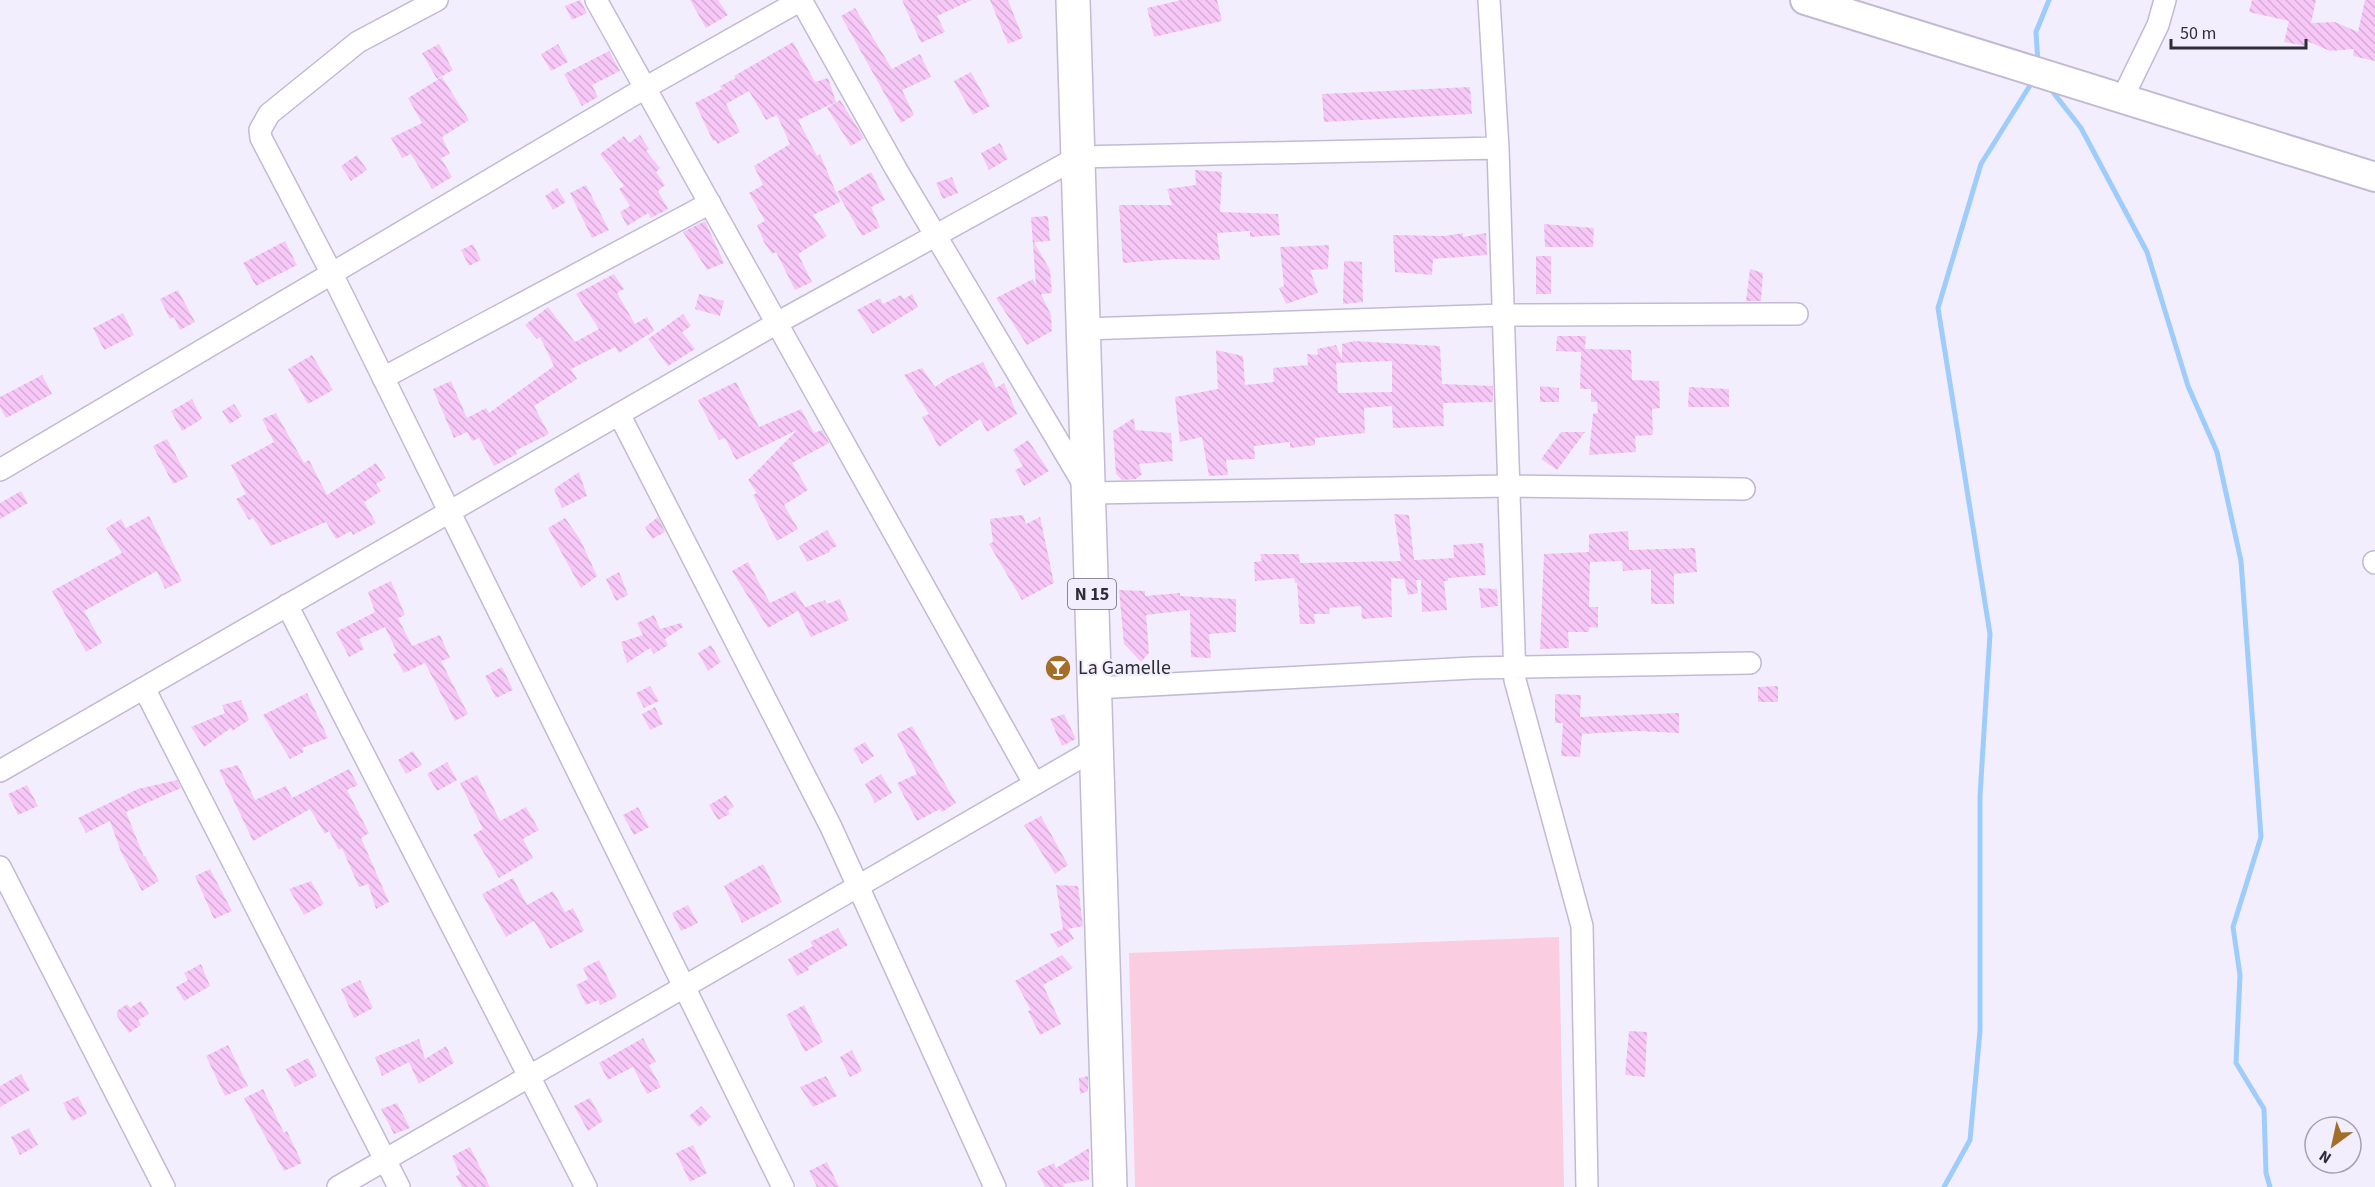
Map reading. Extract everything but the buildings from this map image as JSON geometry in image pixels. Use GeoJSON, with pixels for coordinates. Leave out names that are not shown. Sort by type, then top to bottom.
{"type":"FeatureCollection","features":[{"type":"Feature","properties":{"kind":"main road","name":"N 15"},"geometry":{"type":"LineString","coordinates":[[1073,0],[1110,1187]]}},
{"type":"Feature","properties":{"kind":"main road"},"geometry":{"type":"LineString","coordinates":[[1805,0],[2375,177]]}},
{"type":"Feature","properties":{"kind":"street"},"geometry":{"type":"LineString","coordinates":[[596,0],[1034,783]]}},
{"type":"Feature","properties":{"kind":"street"},"geometry":{"type":"LineString","coordinates":[[0,470],[645,88],[801,0],[935,236],[1089,494],[1509,486],[1744,489]]}},
{"type":"Feature","properties":{"kind":"street"},"geometry":{"type":"LineString","coordinates":[[1489,0],[1498,148],[1515,680],[1582,926],[1587,1187]]}},
{"type":"Feature","properties":{"kind":"street"},"geometry":{"type":"LineString","coordinates":[[2122,99],[2158,25],[2165,0]]}},
{"type":"Feature","properties":{"kind":"street"},"geometry":{"type":"LineString","coordinates":[[425,3],[358,42],[269,114],[262,122],[261,138],[332,274],[783,1187]]}},
{"type":"Feature","properties":{"kind":"street"},"geometry":{"type":"LineString","coordinates":[[0,771],[777,323],[1078,157],[1498,148]]}},
{"type":"Feature","properties":{"kind":"street"},"geometry":{"type":"LineString","coordinates":[[383,378],[710,203]]}},
{"type":"Feature","properties":{"kind":"street"},"geometry":{"type":"LineString","coordinates":[[1084,329],[1504,315],[1797,315]]}},
{"type":"Feature","properties":{"kind":"street"},"geometry":{"type":"LineString","coordinates":[[619,414],[859,885],[996,1187]]}},
{"type":"Feature","properties":{"kind":"street"},"geometry":{"type":"LineString","coordinates":[[287,605],[586,1187]]}},
{"type":"Feature","properties":{"kind":"street"},"geometry":{"type":"LineString","coordinates":[[1095,688],[1515,667],[1750,663]]}},
{"type":"Feature","properties":{"kind":"street"},"geometry":{"type":"LineString","coordinates":[[144,688],[399,1187]]}},
{"type":"Feature","properties":{"kind":"street"},"geometry":{"type":"LineString","coordinates":[[338,1187],[1097,748]]}},
{"type":"Feature","properties":{"kind":"street"},"geometry":{"type":"LineString","coordinates":[[0,867],[164,1187]]}},
{"type":"Feature","properties":{"kind":"shaded area"},"geometry":{"type":"Polygon","coordinates":[[[1559,937],[1564,1187],[1135,1187],[1129,953],[1559,937]]]}},
{"type":"Feature","properties":{"kind":"waterway"},"geometry":{"type":"LineString","coordinates":[[2038,63],[2036,32],[2049,0]]}},
{"type":"Feature","properties":{"kind":"waterway"},"geometry":{"type":"LineString","coordinates":[[1944,1187],[1970,1140],[1980,1031],[1980,796],[1990,634],[1938,308],[1981,164],[2034,79]]}},
{"type":"Feature","properties":{"kind":"waterway"},"geometry":{"type":"LineString","coordinates":[[2049,87],[2081,128],[2147,252],[2188,386],[2217,452],[2241,561],[2261,837],[2233,927],[2240,975],[2236,1063],[2264,1109],[2266,1173],[2270,1187]]}},
{"type":"Feature","properties":{"kind":"place","name":"La Gamelle"},"geometry":{"type":"Point","coordinates":[1058,668]}}]}
